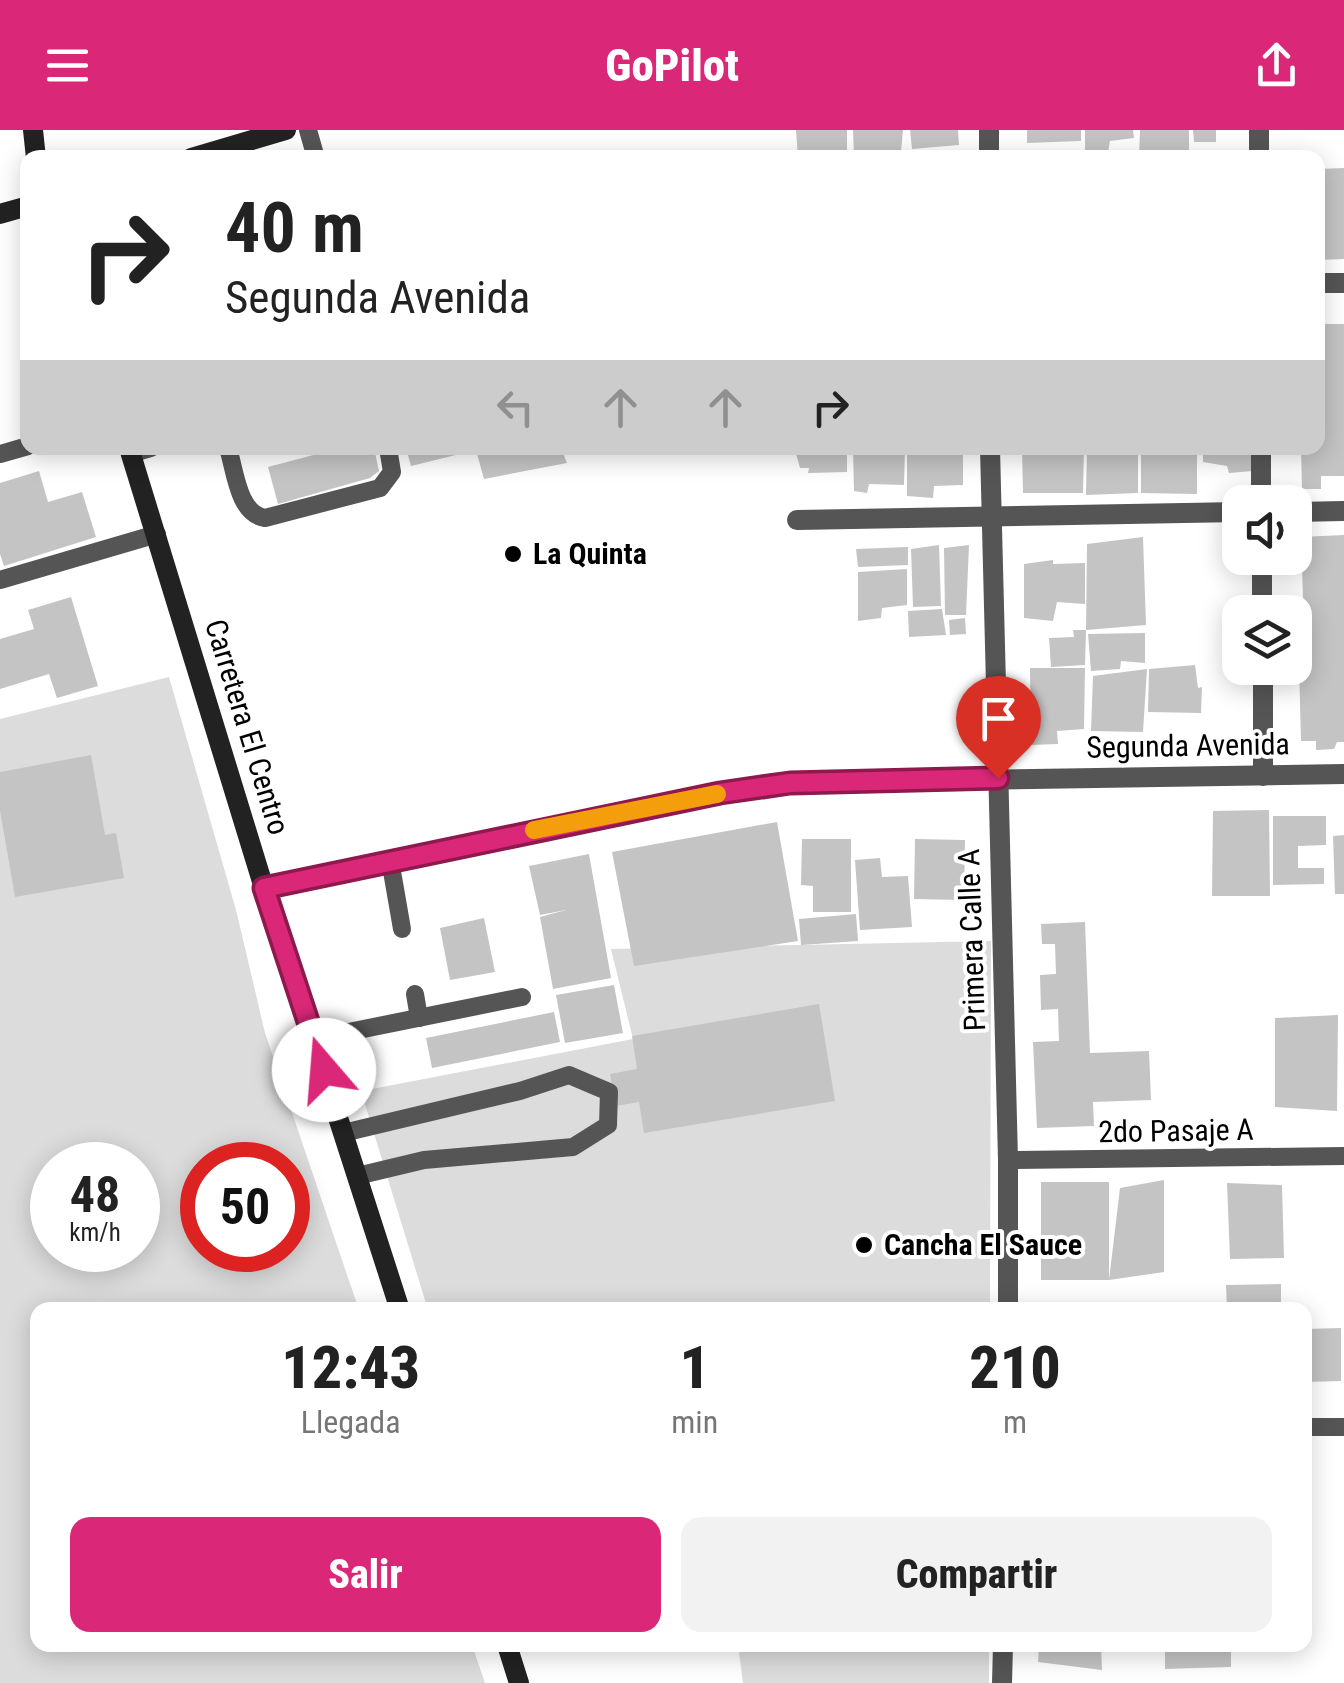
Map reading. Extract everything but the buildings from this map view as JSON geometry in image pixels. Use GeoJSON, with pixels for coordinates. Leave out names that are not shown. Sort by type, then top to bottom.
{"type":"FeatureCollection","features":[{"type":"Feature","properties":{"kind":"main road"},"geometry":{"type":"LineString","coordinates":[[219,150],[286,130]]}},
{"type":"Feature","properties":{"kind":"main road","name":"Carretera El Centro"},"geometry":{"type":"LineString","coordinates":[[138,455],[158,534],[264,888],[397,1302]]}},
{"type":"Feature","properties":{"kind":"main road"},"geometry":{"type":"LineString","coordinates":[[509,1652],[519,1683]]}},
{"type":"Feature","properties":{"kind":"street","name":"Primera Calle A"},"geometry":{"type":"LineString","coordinates":[[990,455],[1008,1302]]}},
{"type":"Feature","properties":{"kind":"street"},"geometry":{"type":"LineString","coordinates":[[1261,455],[1262,485]]}},
{"type":"Feature","properties":{"kind":"street"},"geometry":{"type":"LineString","coordinates":[[1312,512],[1344,511]]}},
{"type":"Feature","properties":{"kind":"street"},"geometry":{"type":"LineString","coordinates":[[797,520],[1222,512]]}},
{"type":"Feature","properties":{"kind":"street"},"geometry":{"type":"LineString","coordinates":[[1262,685],[1263,776]]}},
{"type":"Feature","properties":{"kind":"street","name":"Segunda Avenida"},"geometry":{"type":"LineString","coordinates":[[264,888],[685,799],[790,783],[1344,774]]}},
{"type":"Feature","properties":{"kind":"street"},"geometry":{"type":"LineString","coordinates":[[1002,1683],[1003,1652]]}},
{"type":"Feature","properties":{"kind":"lane"},"geometry":{"type":"LineString","coordinates":[[230,455],[247,510],[265,518],[380,488],[392,472],[389,455]]}},
{"type":"Feature","properties":{"kind":"lane"},"geometry":{"type":"LineString","coordinates":[[0,580],[158,534]]}},
{"type":"Feature","properties":{"kind":"lane"},"geometry":{"type":"LineString","coordinates":[[390,860],[402,928]]}},
{"type":"Feature","properties":{"kind":"lane"},"geometry":{"type":"LineString","coordinates":[[415,994],[419,1018]]}},
{"type":"Feature","properties":{"kind":"lane"},"geometry":{"type":"LineString","coordinates":[[314,1038],[522,997]]}},
{"type":"Feature","properties":{"kind":"lane"},"geometry":{"type":"LineString","coordinates":[[343,1133],[520,1091],[569,1075],[610,1092],[608,1125],[573,1147],[424,1160],[356,1176]]}},
{"type":"Feature","properties":{"kind":"lane","name":"2do Pasaje A"},"geometry":{"type":"LineString","coordinates":[[1008,1160],[1344,1156]]}},
{"type":"Feature","properties":{"kind":"lane"},"geometry":{"type":"LineString","coordinates":[[1312,1428],[1344,1427]]}},
{"type":"Feature","properties":{"kind":"shaded area"},"geometry":{"type":"Polygon","coordinates":[[[169,677],[236,910],[265,1033],[302,1142],[180,1142],[180,1272],[310,1272],[310,1166],[356,1302],[30,1302],[30,1652],[474,1652],[485,1683],[0,1683],[0,719],[169,677]]]}},
{"type":"Feature","properties":{"kind":"shaded area"},"geometry":{"type":"Polygon","coordinates":[[[991,941],[990,1302],[426,1302],[361,1091],[633,1039],[611,949],[991,941]]]}},
{"type":"Feature","properties":{"kind":"shaded area"},"geometry":{"type":"Polygon","coordinates":[[[739,1652],[989,1652],[989,1683],[743,1683],[739,1652]]]}},
{"type":"Feature","properties":{"kind":"slow traffic"},"geometry":{"type":"LineString","coordinates":[[534,830],[717,794]]}},
{"type":"Feature","properties":{"kind":"place","name":"La Quinta"},"geometry":{"type":"Point","coordinates":[513,554]}},
{"type":"Feature","properties":{"kind":"place","name":"Cancha El Sauce"},"geometry":{"type":"Point","coordinates":[864,1245]}},
{"type":"Feature","properties":{"kind":"route"},"geometry":{"type":"LineString","coordinates":[[324,1070],[264,888],[720,793],[790,783],[998,778]]}}]}
